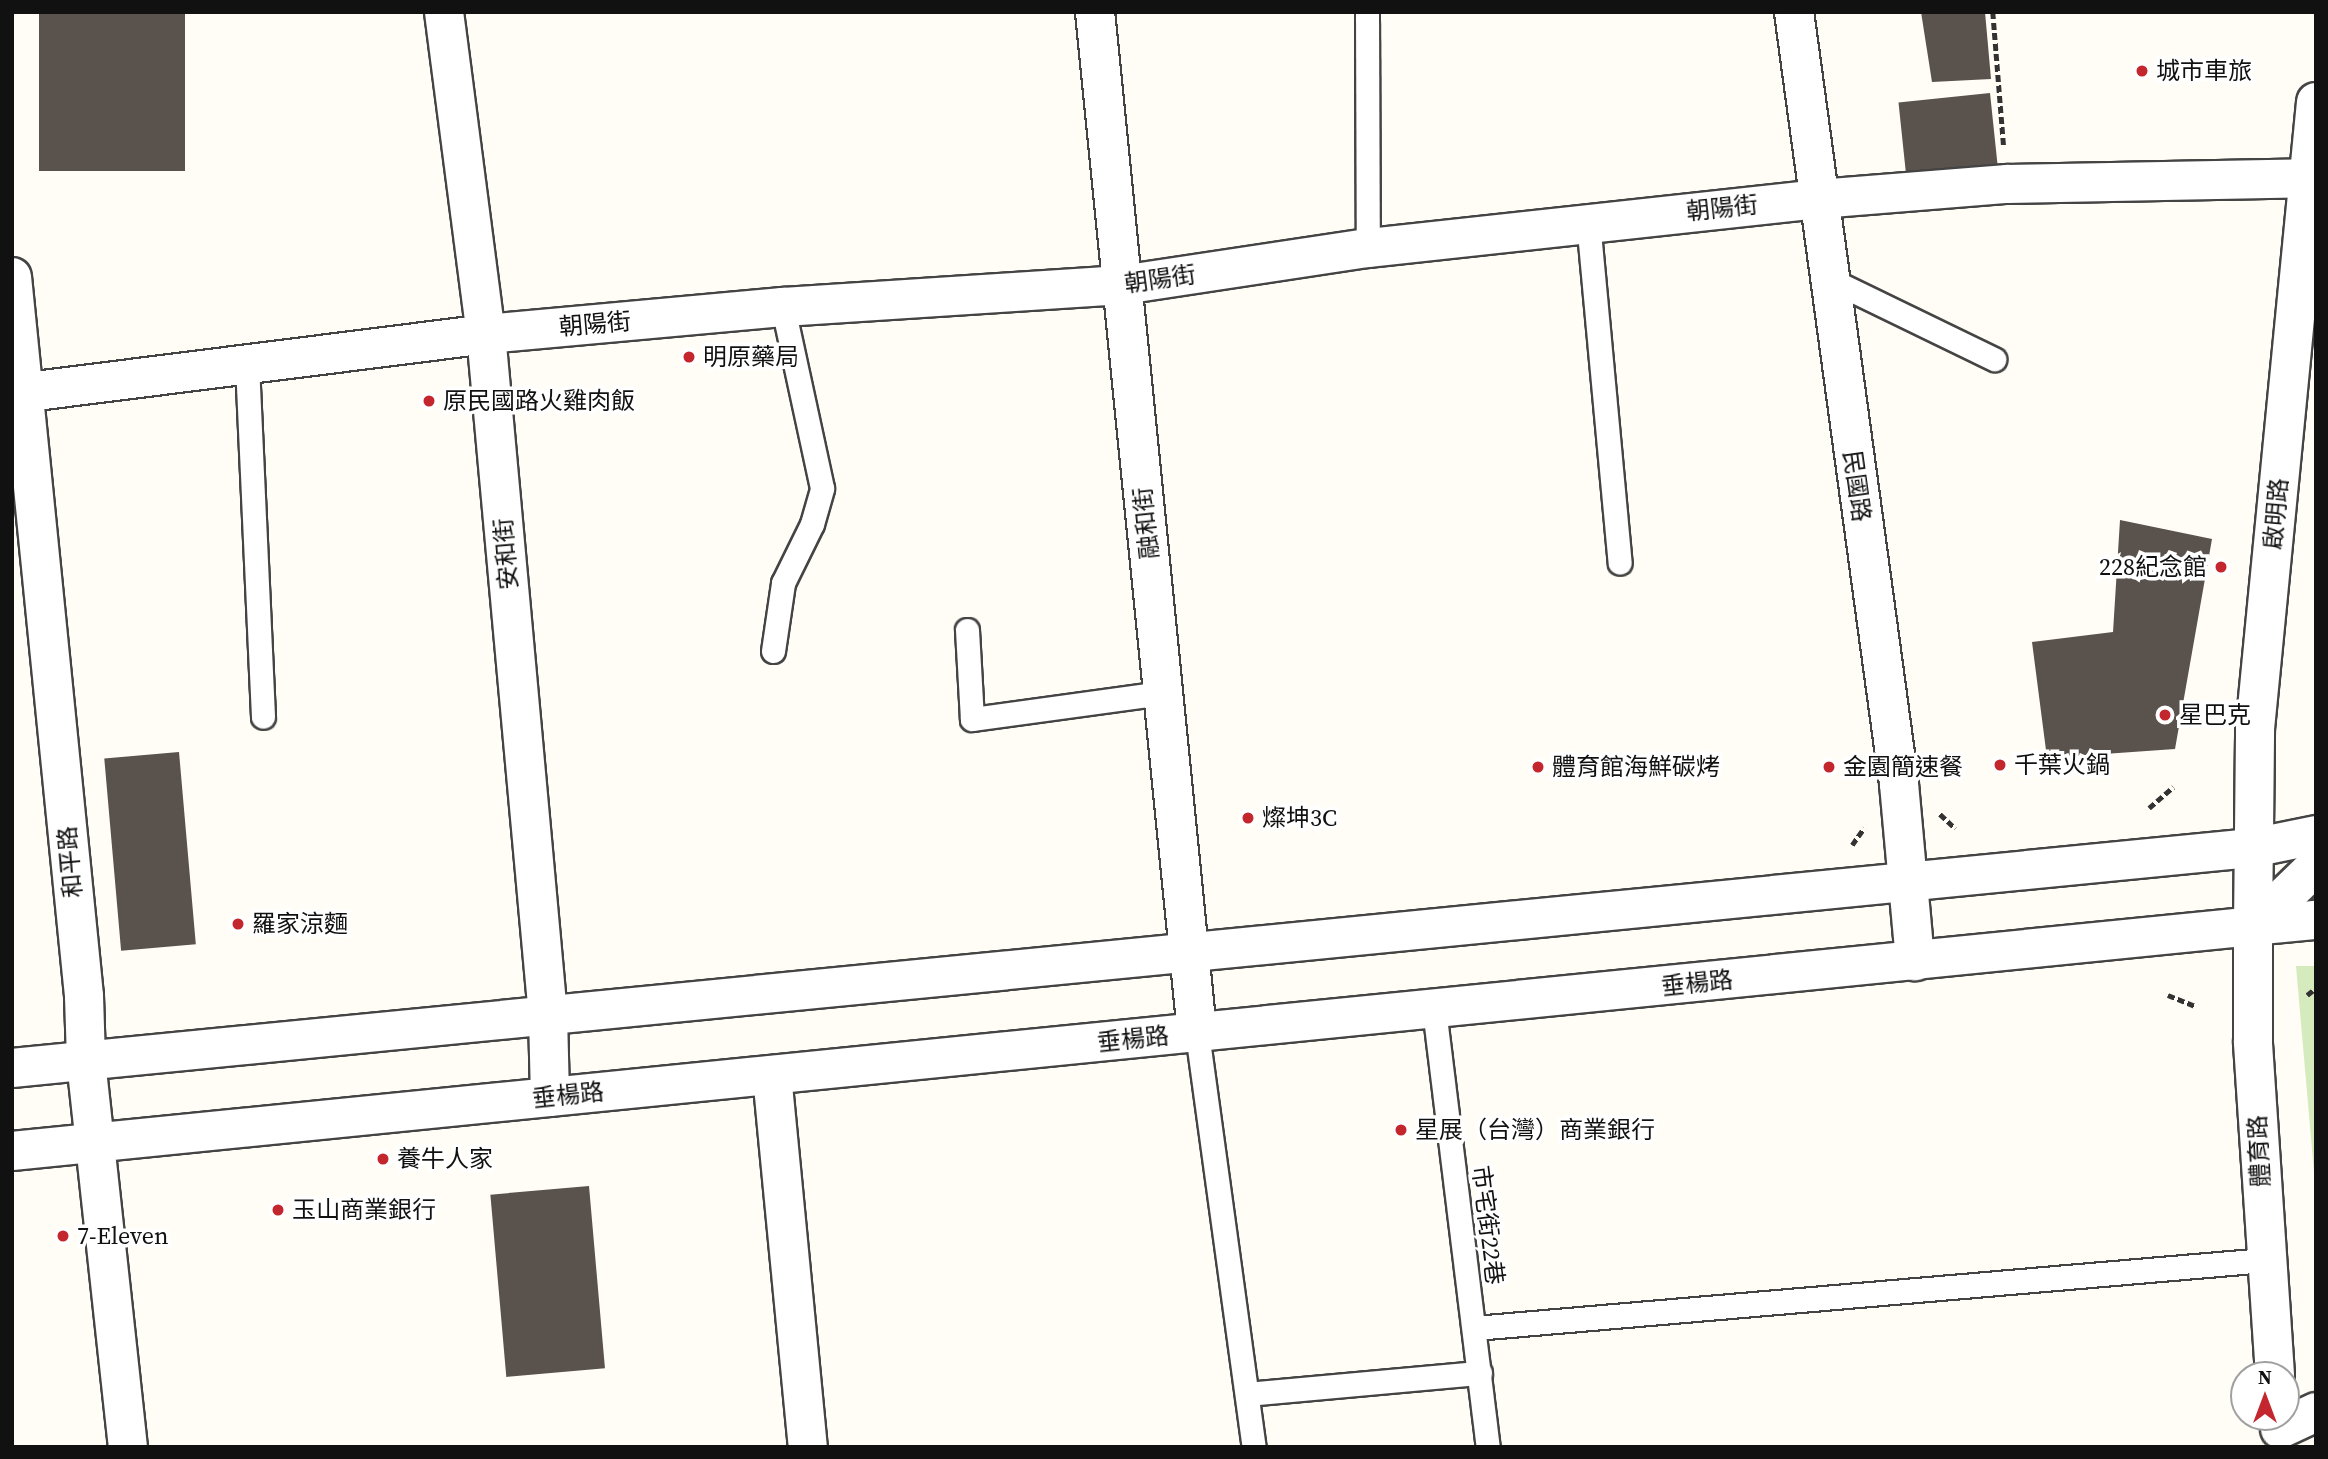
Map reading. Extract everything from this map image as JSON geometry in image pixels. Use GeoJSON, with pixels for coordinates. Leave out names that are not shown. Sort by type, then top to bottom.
{"type":"FeatureCollection","features":[{"type":"Feature","properties":{"kind":"street","name":"安和街"},"geometry":{"type":"LineString","coordinates":[[444,12],[486,334],[548,1015],[550,1097]]}},
{"type":"Feature","properties":{"kind":"street","name":"融和街"},"geometry":{"type":"LineString","coordinates":[[1096,12],[1197,1033]]}},
{"type":"Feature","properties":{"kind":"street","name":"民國路"},"geometry":{"type":"LineString","coordinates":[[1794,12],[1828,278],[1899,784],[1915,961]]}},
{"type":"Feature","properties":{"kind":"street","name":"啟明路"},"geometry":{"type":"LineString","coordinates":[[2253,927],[2255,729],[2316,102]]}},
{"type":"Feature","properties":{"kind":"street","name":"朝陽街"},"geometry":{"type":"LineString","coordinates":[[19,393],[486,334],[783,307],[1122,285],[1368,248],[1819,199],[2007,184],[2308,178]]}},
{"type":"Feature","properties":{"kind":"street","name":"和平路"},"geometry":{"type":"LineString","coordinates":[[12,277],[19,393],[84,996],[86,1061],[128,1447]]}},
{"type":"Feature","properties":{"kind":"street"},"geometry":{"type":"LineString","coordinates":[[12,1068],[2252,848],[2316,835]]}},
{"type":"Feature","properties":{"kind":"street"},"geometry":{"type":"LineString","coordinates":[[2253,927],[2316,866]]}},
{"type":"Feature","properties":{"kind":"street","name":"垂楊路"},"geometry":{"type":"LineString","coordinates":[[12,1151],[2316,920]]}},
{"type":"Feature","properties":{"kind":"street","name":"體育路"},"geometry":{"type":"LineString","coordinates":[[2253,927],[2253,1041],[2265,1260],[2274,1361]]}},
{"type":"Feature","properties":{"kind":"street"},"geometry":{"type":"LineString","coordinates":[[772,1075],[807,1447]]}},
{"type":"Feature","properties":{"kind":"street"},"geometry":{"type":"LineString","coordinates":[[2300,1420],[2316,1412]]}},
{"type":"Feature","properties":{"kind":"lane"},"geometry":{"type":"LineString","coordinates":[[1367,12],[1368,248]]}},
{"type":"Feature","properties":{"kind":"lane"},"geometry":{"type":"LineString","coordinates":[[1588,222],[1620,563]]}},
{"type":"Feature","properties":{"kind":"lane"},"geometry":{"type":"LineString","coordinates":[[1828,278],[1994,359]]}},
{"type":"Feature","properties":{"kind":"lane"},"geometry":{"type":"LineString","coordinates":[[773,651],[783,583],[812,524],[822,488],[783,307]]}},
{"type":"Feature","properties":{"kind":"lane"},"geometry":{"type":"LineString","coordinates":[[247,364],[263,717]]}},
{"type":"Feature","properties":{"kind":"lane"},"geometry":{"type":"LineString","coordinates":[[967,630],[972,719],[1163,693]]}},
{"type":"Feature","properties":{"kind":"lane","name":"市宅街22巷"},"geometry":{"type":"LineString","coordinates":[[1434,1009],[1488,1447]]}},
{"type":"Feature","properties":{"kind":"lane"},"geometry":{"type":"LineString","coordinates":[[1197,1033],[1254,1447]]}},
{"type":"Feature","properties":{"kind":"lane"},"geometry":{"type":"LineString","coordinates":[[1475,1328],[2265,1260]]}},
{"type":"Feature","properties":{"kind":"lane"},"geometry":{"type":"LineString","coordinates":[[1247,1394],[1480,1373]]}},
{"type":"Feature","properties":{"kind":"path"},"geometry":{"type":"LineString","coordinates":[[1993,12],[2007,184]]}},
{"type":"Feature","properties":{"kind":"path"},"geometry":{"type":"LineString","coordinates":[[2149,808],[2173,787]]}},
{"type":"Feature","properties":{"kind":"path"},"geometry":{"type":"LineString","coordinates":[[1940,814],[1955,828]]}},
{"type":"Feature","properties":{"kind":"path"},"geometry":{"type":"LineString","coordinates":[[2307,995],[2316,988]]}},
{"type":"Feature","properties":{"kind":"path"},"geometry":{"type":"LineString","coordinates":[[2168,995],[2195,1006]]}},
{"type":"Feature","properties":{"kind":"green space"},"geometry":{"type":"Polygon","coordinates":[[[2296,966],[2316,966],[2316,1195],[2296,966]]]}},
{"type":"Feature","properties":{"kind":"building"},"geometry":{"type":"Polygon","coordinates":[[[39,12],[185,12],[185,171],[39,171],[39,12]]]}},
{"type":"Feature","properties":{"kind":"building"},"geometry":{"type":"Polygon","coordinates":[[[1921,12],[1985,12],[1991,79],[1932,82],[1921,12]]]}},
{"type":"Feature","properties":{"kind":"building"},"geometry":{"type":"Polygon","coordinates":[[[1990,93],[1998,166],[1906,175],[1899,103],[1990,93]]]}},
{"type":"Feature","properties":{"kind":"building"},"geometry":{"type":"Polygon","coordinates":[[[2120,520],[2212,539],[2175,749],[2047,758],[2032,642],[2113,632],[2120,520]]]}},
{"type":"Feature","properties":{"kind":"building"},"geometry":{"type":"Polygon","coordinates":[[[179,752],[196,944],[121,951],[104,759],[179,752]]]}},
{"type":"Feature","properties":{"kind":"building"},"geometry":{"type":"Polygon","coordinates":[[[589,1186],[605,1368],[506,1377],[490,1195],[589,1186]]]}},
{"type":"Feature","properties":{"kind":"place","name":"城市車旅"},"geometry":{"type":"Point","coordinates":[2142,71]}},
{"type":"Feature","properties":{"kind":"place","name":"明原藥局"},"geometry":{"type":"Point","coordinates":[689,357]}},
{"type":"Feature","properties":{"kind":"place","name":"原民國路火雞肉飯"},"geometry":{"type":"Point","coordinates":[429,401]}},
{"type":"Feature","properties":{"kind":"place","name":"228紀念館"},"geometry":{"type":"Point","coordinates":[2221,567]}},
{"type":"Feature","properties":{"kind":"place","name":"星巴克"},"geometry":{"type":"Point","coordinates":[2165,715]}},
{"type":"Feature","properties":{"kind":"place","name":"千葉火鍋"},"geometry":{"type":"Point","coordinates":[2000,765]}},
{"type":"Feature","properties":{"kind":"place","name":"體育館海鮮碳烤"},"geometry":{"type":"Point","coordinates":[1538,767]}},
{"type":"Feature","properties":{"kind":"place","name":"金園簡速餐"},"geometry":{"type":"Point","coordinates":[1829,767]}},
{"type":"Feature","properties":{"kind":"place","name":"燦坤3C"},"geometry":{"type":"Point","coordinates":[1248,818]}},
{"type":"Feature","properties":{"kind":"place","name":"羅家涼麵"},"geometry":{"type":"Point","coordinates":[238,924]}},
{"type":"Feature","properties":{"kind":"place","name":"星展（台灣）商業銀行"},"geometry":{"type":"Point","coordinates":[1401,1130]}},
{"type":"Feature","properties":{"kind":"place","name":"養牛人家"},"geometry":{"type":"Point","coordinates":[383,1159]}},
{"type":"Feature","properties":{"kind":"place","name":"玉山商業銀行"},"geometry":{"type":"Point","coordinates":[278,1210]}},
{"type":"Feature","properties":{"kind":"place","name":"7-Eleven"},"geometry":{"type":"Point","coordinates":[63,1236]}}]}
